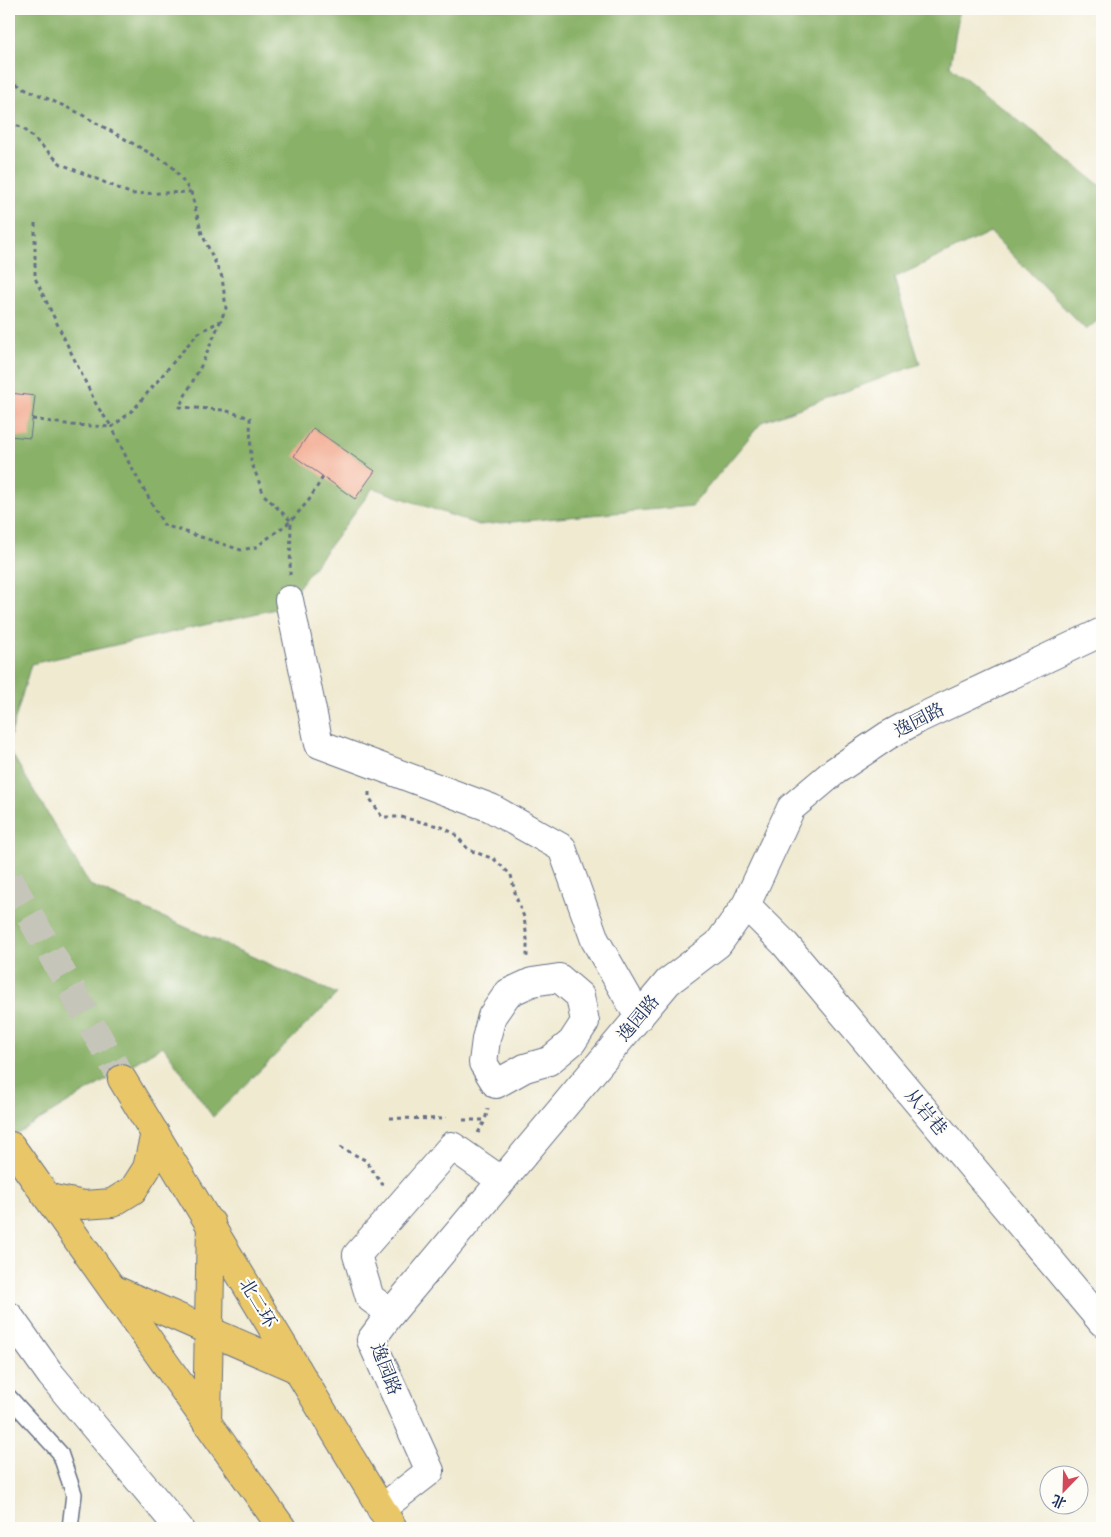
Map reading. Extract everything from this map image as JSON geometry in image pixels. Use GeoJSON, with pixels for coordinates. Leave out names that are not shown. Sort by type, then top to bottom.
{"type":"FeatureCollection","features":[{"type":"Feature","properties":{"kind":"highway","name":"北二环"},"geometry":{"type":"LineString","coordinates":[[122,1079],[211,1223],[387,1519]]}},
{"type":"Feature","properties":{"kind":"highway"},"geometry":{"type":"LineString","coordinates":[[49,1198],[84,1205],[112,1203],[133,1190],[147,1168],[155,1133]]}},
{"type":"Feature","properties":{"kind":"highway"},"geometry":{"type":"LineString","coordinates":[[11,1146],[282,1528]]}},
{"type":"Feature","properties":{"kind":"highway"},"geometry":{"type":"LineString","coordinates":[[207,1423],[211,1223]]}},
{"type":"Feature","properties":{"kind":"highway"},"geometry":{"type":"LineString","coordinates":[[113,1290],[297,1369]]}},
{"type":"Feature","properties":{"kind":"street"},"geometry":{"type":"LineString","coordinates":[[289,600],[319,744],[491,808],[562,848],[595,940],[639,1017]]}},
{"type":"Feature","properties":{"kind":"street","name":"逸园路"},"geometry":{"type":"LineString","coordinates":[[387,1519],[430,1472],[371,1340],[391,1313],[668,982],[718,944],[746,905],[792,808],[836,771],[887,736],[918,719],[1102,632]]}},
{"type":"Feature","properties":{"kind":"street","name":"从岩巷"},"geometry":{"type":"LineString","coordinates":[[746,905],[785,944],[1097,1306]]}},
{"type":"Feature","properties":{"kind":"street"},"geometry":{"type":"LineString","coordinates":[[559,978],[580,996],[584,1022],[572,1042],[549,1061],[525,1068],[496,1084],[483,1063],[486,1039],[492,1016],[508,993],[532,982],[559,978]]}},
{"type":"Feature","properties":{"kind":"street"},"geometry":{"type":"LineString","coordinates":[[391,1313],[370,1298],[357,1255],[452,1146],[502,1181]]}},
{"type":"Feature","properties":{"kind":"street"},"geometry":{"type":"LineString","coordinates":[[9,1316],[51,1375],[179,1528]]}},
{"type":"Feature","properties":{"kind":"lane"},"geometry":{"type":"LineString","coordinates":[[9,1397],[60,1453],[74,1494],[70,1528]]}},
{"type":"Feature","properties":{"kind":"path"},"geometry":{"type":"LineString","coordinates":[[9,81],[76,112],[172,165],[191,192],[202,234],[222,277],[226,308],[202,364],[179,407],[224,410],[250,418],[251,461],[264,495],[291,521],[289,600]]}},
{"type":"Feature","properties":{"kind":"path"},"geometry":{"type":"LineString","coordinates":[[9,124],[22,127],[61,164],[132,194],[191,192]]}},
{"type":"Feature","properties":{"kind":"path"},"geometry":{"type":"LineString","coordinates":[[35,223],[35,278],[98,406],[112,427],[129,463],[164,524],[241,550],[256,547],[291,521],[309,500],[323,477]]}},
{"type":"Feature","properties":{"kind":"path"},"geometry":{"type":"LineString","coordinates":[[32,420],[112,427],[134,409],[197,334],[222,319]]}},
{"type":"Feature","properties":{"kind":"path"},"geometry":{"type":"LineString","coordinates":[[372,764],[368,779],[369,798],[382,817],[402,817],[442,827],[455,834],[469,850],[494,859],[511,875],[516,897],[524,917],[527,939],[527,964],[532,982]]}},
{"type":"Feature","properties":{"kind":"path"},"geometry":{"type":"LineString","coordinates":[[459,1120],[485,1120],[496,1084]]}},
{"type":"Feature","properties":{"kind":"path"},"geometry":{"type":"LineString","coordinates":[[390,1118],[450,1119]]}},
{"type":"Feature","properties":{"kind":"path"},"geometry":{"type":"LineString","coordinates":[[340,1147],[365,1160],[381,1183],[401,1204]]}},
{"type":"Feature","properties":{"kind":"green space"},"geometry":{"type":"Polygon","coordinates":[[[9,9],[960,9],[950,66],[1102,187],[1102,317],[1086,330],[990,232],[894,278],[920,364],[762,422],[692,506],[479,525],[373,488],[289,600],[280,608],[31,664],[9,741],[9,9]]]}},
{"type":"Feature","properties":{"kind":"green space"},"geometry":{"type":"Polygon","coordinates":[[[9,749],[90,885],[337,994],[213,1117],[163,1046],[9,1138],[9,749]]]}},
{"type":"Feature","properties":{"kind":"building"},"geometry":{"type":"Polygon","coordinates":[[[10,393],[35,396],[30,438],[9,436],[10,393]]]}},
{"type":"Feature","properties":{"kind":"building"},"geometry":{"type":"Polygon","coordinates":[[[313,428],[375,471],[355,499],[294,456],[313,428]]]}},
{"type":"Feature","properties":{"kind":"tunnel"},"geometry":{"type":"LineString","coordinates":[[9,879],[122,1079]]}}]}
